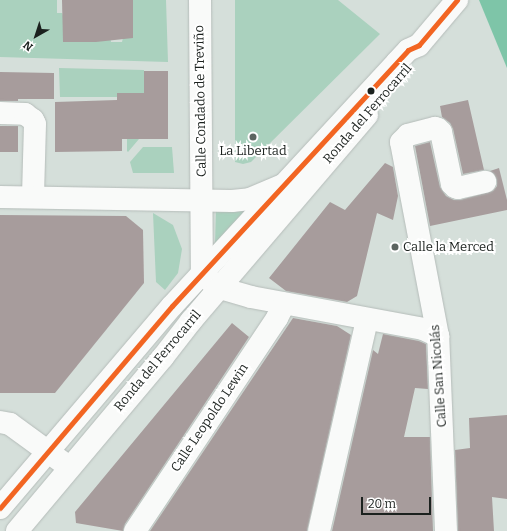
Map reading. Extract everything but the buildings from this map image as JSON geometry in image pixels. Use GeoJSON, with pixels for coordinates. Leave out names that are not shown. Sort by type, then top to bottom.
{"type":"FeatureCollection","features":[{"type":"Feature","properties":{"kind":"street","name":"Calle Condado de Treviño"},"geometry":{"type":"LineString","coordinates":[[200,0],[202,275]]}},
{"type":"Feature","properties":{"kind":"street"},"geometry":{"type":"LineString","coordinates":[[419,45],[457,0]]}},
{"type":"Feature","properties":{"kind":"street","name":"Ronda del Ferrocarril"},"geometry":{"type":"LineString","coordinates":[[0,508],[168,311],[408,50],[419,45]]}},
{"type":"Feature","properties":{"kind":"street","name":"Ronda del Ferrocarril"},"geometry":{"type":"LineString","coordinates":[[19,530],[69,467],[417,58],[419,45]]}},
{"type":"Feature","properties":{"kind":"street"},"geometry":{"type":"LineString","coordinates":[[0,113],[25,114],[33,120],[35,124],[33,197]]}},
{"type":"Feature","properties":{"kind":"street","name":"Calle San Nicolás"},"geometry":{"type":"LineString","coordinates":[[446,531],[438,336],[402,142],[408,135],[435,128],[438,129],[452,184],[458,188],[486,182]]}},
{"type":"Feature","properties":{"kind":"street"},"geometry":{"type":"LineString","coordinates":[[0,197],[201,201],[250,199],[284,185]]}},
{"type":"Feature","properties":{"kind":"street"},"geometry":{"type":"LineString","coordinates":[[202,275],[220,288],[284,304],[424,329],[438,336]]}},
{"type":"Feature","properties":{"kind":"street","name":"Calle Leopoldo Lewin"},"geometry":{"type":"LineString","coordinates":[[135,531],[277,318],[284,304]]}},
{"type":"Feature","properties":{"kind":"street"},"geometry":{"type":"LineString","coordinates":[[319,531],[367,319]]}},
{"type":"Feature","properties":{"kind":"street"},"geometry":{"type":"LineString","coordinates":[[0,422],[10,424],[69,467]]}},
{"type":"Feature","properties":{"kind":"shaded area"},"geometry":{"type":"Polygon","coordinates":[[[0,0],[57,0],[57,13],[62,13],[73,42],[85,42],[110,34],[111,42],[122,42],[132,0],[166,0],[168,62],[0,57],[0,0]]]}},
{"type":"Feature","properties":{"kind":"shaded area"},"geometry":{"type":"Polygon","coordinates":[[[235,0],[338,0],[380,34],[251,162],[243,164],[235,162],[235,0]]]}},
{"type":"Feature","properties":{"kind":"shaded area"},"geometry":{"type":"Polygon","coordinates":[[[479,0],[507,0],[507,68],[479,0]]]}},
{"type":"Feature","properties":{"kind":"shaded area"},"geometry":{"type":"Polygon","coordinates":[[[59,68],[144,70],[144,93],[117,93],[117,97],[60,97],[59,68]]]}},
{"type":"Feature","properties":{"kind":"shaded area"},"geometry":{"type":"Polygon","coordinates":[[[127,117],[144,117],[144,139],[139,139],[128,152],[127,151],[127,117]]]}},
{"type":"Feature","properties":{"kind":"shaded area"},"geometry":{"type":"Polygon","coordinates":[[[143,147],[172,147],[174,173],[133,173],[130,162],[143,147]]]}},
{"type":"Feature","properties":{"kind":"shaded area"},"geometry":{"type":"Polygon","coordinates":[[[216,209],[248,210],[215,244],[216,209]]]}},
{"type":"Feature","properties":{"kind":"shaded area"},"geometry":{"type":"Polygon","coordinates":[[[153,213],[173,225],[182,249],[178,273],[165,290],[156,282],[153,213]]]}},
{"type":"Feature","properties":{"kind":"transit line"},"geometry":{"type":"LineString","coordinates":[[0,508],[172,306],[408,50],[419,45],[457,0]]}},
{"type":"Feature","properties":{"kind":"place","name":"La Libertad"},"geometry":{"type":"Point","coordinates":[253,137]}},
{"type":"Feature","properties":{"kind":"place","name":"Calle la Merced"},"geometry":{"type":"Point","coordinates":[395,247]}}]}
